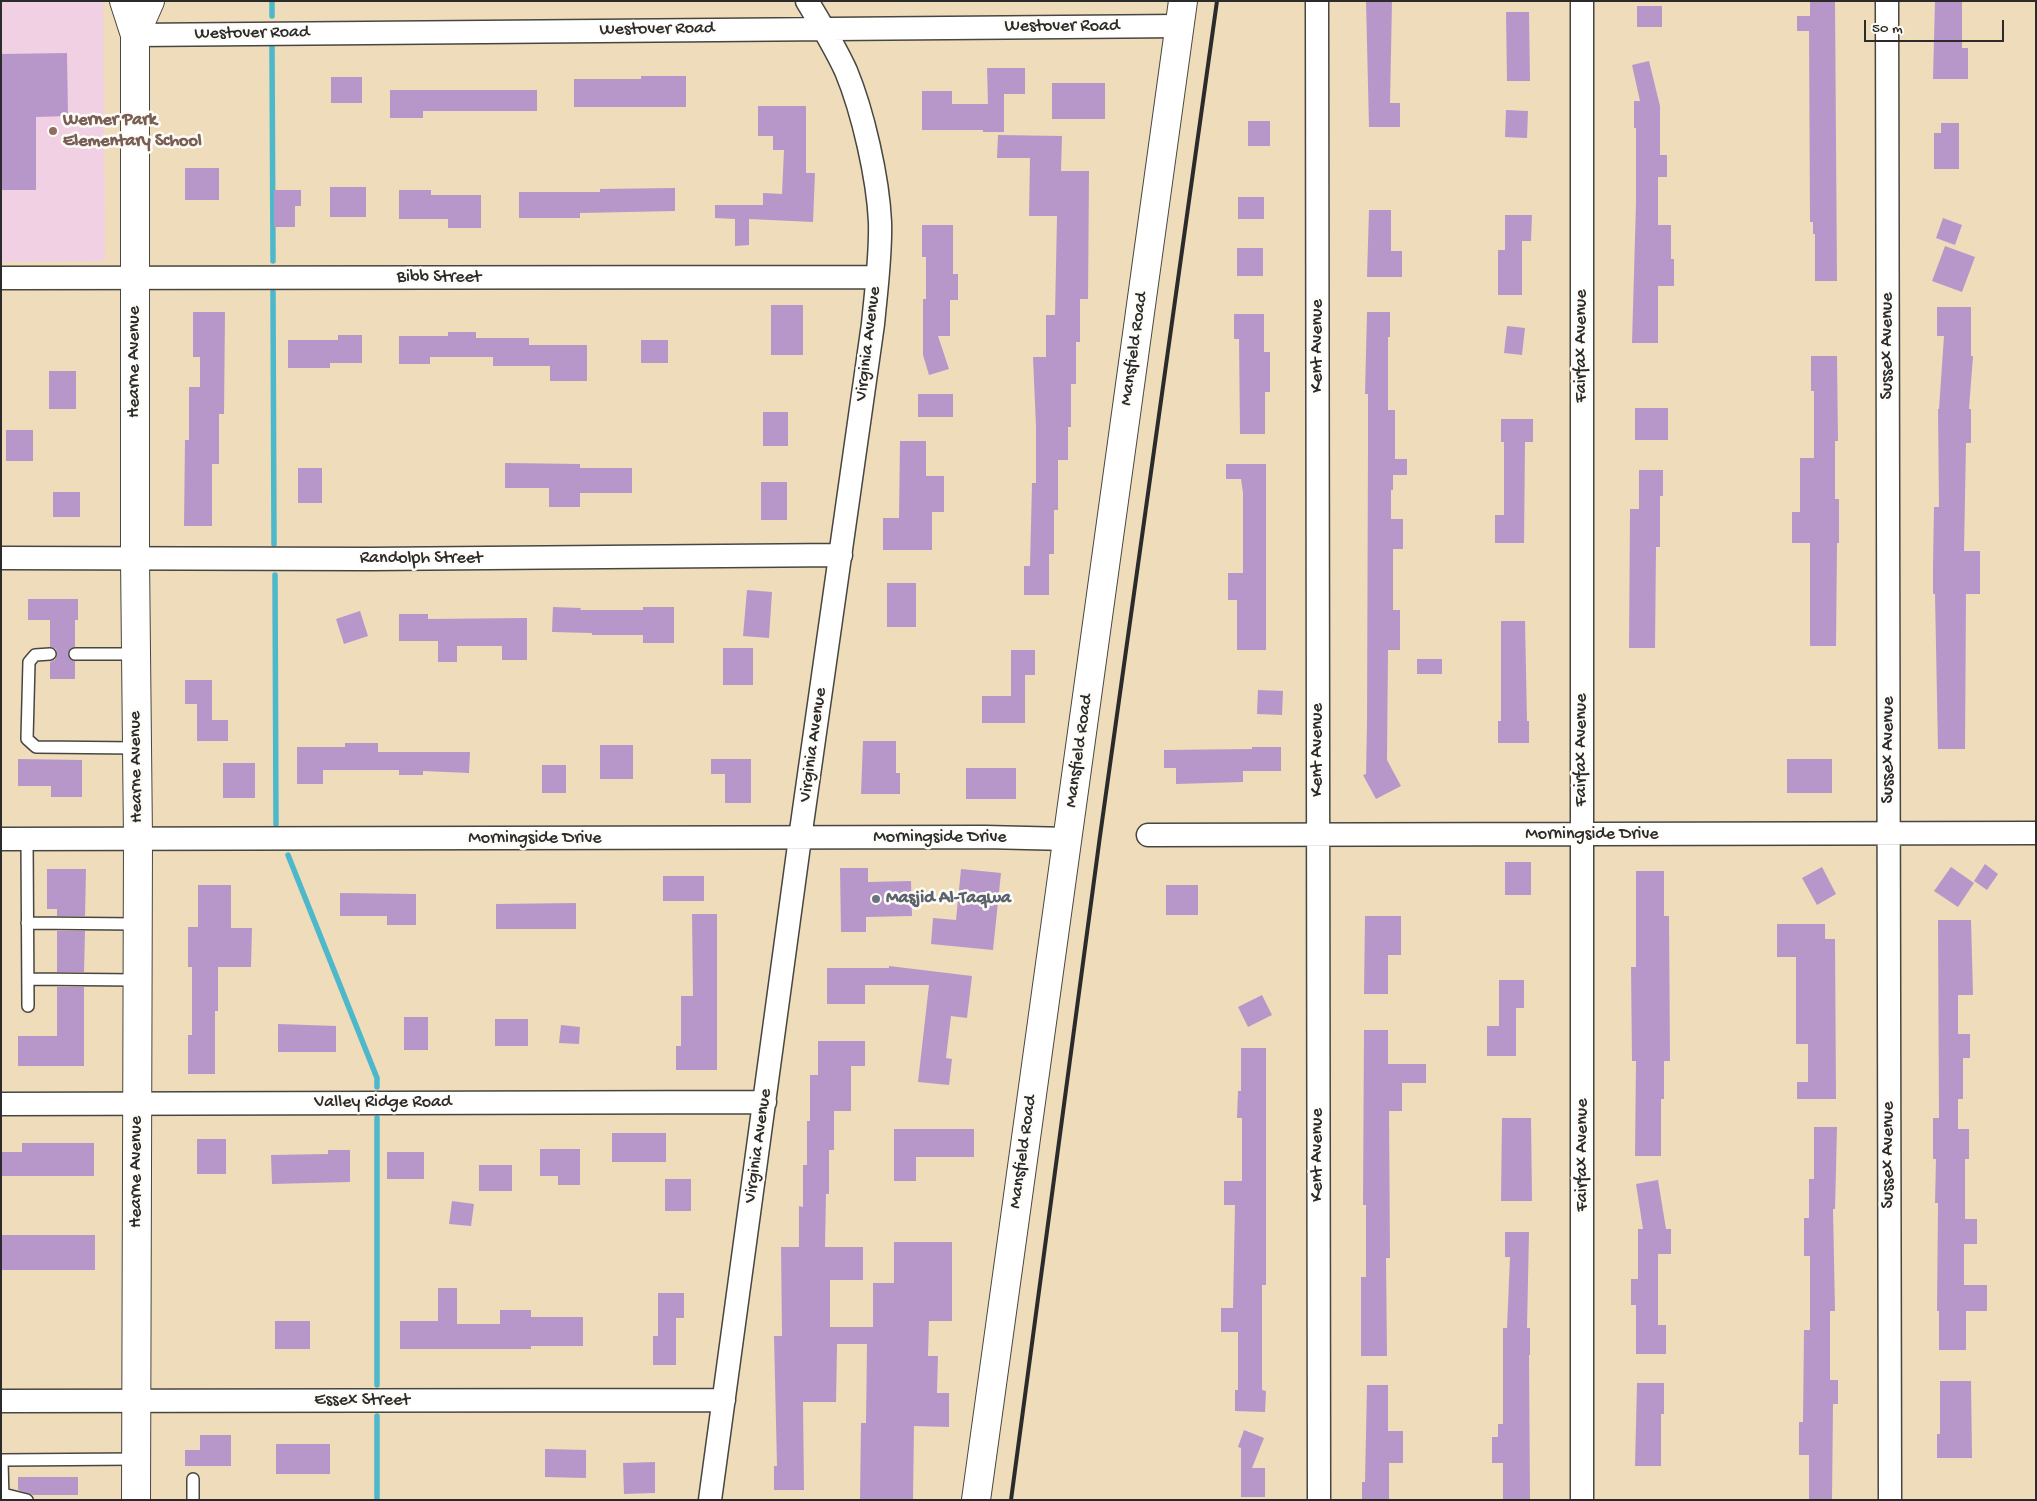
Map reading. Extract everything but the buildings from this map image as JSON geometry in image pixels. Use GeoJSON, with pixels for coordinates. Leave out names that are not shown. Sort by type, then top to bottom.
{"type":"FeatureCollection","features":[{"type":"Feature","properties":{"kind":"main road","name":"Hearne Avenue"},"geometry":{"type":"LineString","coordinates":[[124,1],[135,35],[135,559],[138,839],[136,1500]]}},
{"type":"Feature","properties":{"kind":"main road","name":"Hearne Avenue"},"geometry":{"type":"LineString","coordinates":[[135,35],[150,1]]}},
{"type":"Feature","properties":{"kind":"main road","name":"Mansfield Road"},"geometry":{"type":"LineString","coordinates":[[976,1500],[1181,14]]}},
{"type":"Feature","properties":{"kind":"street","name":"Virginia Avenue"},"geometry":{"type":"LineString","coordinates":[[710,1500],[800,838],[872,334],[877,277],[880,224],[877,190],[866,139],[845,70],[808,1]]}},
{"type":"Feature","properties":{"kind":"street","name":"Kent Avenue"},"geometry":{"type":"LineString","coordinates":[[1317,1],[1319,1500]]}},
{"type":"Feature","properties":{"kind":"street","name":"Fairfax Avenue"},"geometry":{"type":"LineString","coordinates":[[1582,1],[1582,1500]]}},
{"type":"Feature","properties":{"kind":"street","name":"Sussex Avenue"},"geometry":{"type":"LineString","coordinates":[[1887,1],[1890,1500]]}},
{"type":"Feature","properties":{"kind":"street","name":"Westover Road"},"geometry":{"type":"LineString","coordinates":[[135,35],[823,28],[1181,14]]}},
{"type":"Feature","properties":{"kind":"street","name":"Bibb Street"},"geometry":{"type":"LineString","coordinates":[[1,278],[877,277]]}},
{"type":"Feature","properties":{"kind":"street","name":"Randolph Street"},"geometry":{"type":"LineString","coordinates":[[1,558],[380,559],[841,555]]}},
{"type":"Feature","properties":{"kind":"street","name":"Morningside Drive"},"geometry":{"type":"LineString","coordinates":[[1148,836],[2036,834]]}},
{"type":"Feature","properties":{"kind":"street","name":"Morningside Drive"},"geometry":{"type":"LineString","coordinates":[[1,839],[985,837],[1068,839]]}},
{"type":"Feature","properties":{"kind":"street","name":"Valley Ridge Road"},"geometry":{"type":"LineString","coordinates":[[1,1104],[765,1102]]}},
{"type":"Feature","properties":{"kind":"street","name":"Essex Street"},"geometry":{"type":"LineString","coordinates":[[1,1401],[724,1400]]}},
{"type":"Feature","properties":{"kind":"lane"},"geometry":{"type":"LineString","coordinates":[[50,654],[35,655],[29,662],[27,739],[36,747],[137,748]]}},
{"type":"Feature","properties":{"kind":"lane"},"geometry":{"type":"LineString","coordinates":[[75,654],[136,654]]}},
{"type":"Feature","properties":{"kind":"lane"},"geometry":{"type":"LineString","coordinates":[[27,839],[28,1006]]}},
{"type":"Feature","properties":{"kind":"lane"},"geometry":{"type":"LineString","coordinates":[[27,923],[138,924]]}},
{"type":"Feature","properties":{"kind":"lane"},"geometry":{"type":"LineString","coordinates":[[28,979],[138,980]]}},
{"type":"Feature","properties":{"kind":"lane"},"geometry":{"type":"LineString","coordinates":[[27,1500],[3,1497],[2,1460],[136,1459]]}},
{"type":"Feature","properties":{"kind":"lane"},"geometry":{"type":"LineString","coordinates":[[193,1479],[193,1500]]}},
{"type":"Feature","properties":{"kind":"shaded area","name":"Werner Park Elementary School"},"geometry":{"type":"Polygon","coordinates":[[[1,1],[103,1],[105,261],[1,262],[1,1]]]}},
{"type":"Feature","properties":{"kind":"waterway"},"geometry":{"type":"LineString","coordinates":[[272,1],[272,16]]}},
{"type":"Feature","properties":{"kind":"waterway"},"geometry":{"type":"LineString","coordinates":[[272,47],[273,261]]}},
{"type":"Feature","properties":{"kind":"waterway"},"geometry":{"type":"LineString","coordinates":[[273,292],[274,544]]}},
{"type":"Feature","properties":{"kind":"waterway"},"geometry":{"type":"LineString","coordinates":[[275,575],[276,824]]}},
{"type":"Feature","properties":{"kind":"waterway"},"geometry":{"type":"LineString","coordinates":[[288,855],[377,1078],[377,1087]]}},
{"type":"Feature","properties":{"kind":"waterway"},"geometry":{"type":"LineString","coordinates":[[377,1118],[377,1385]]}},
{"type":"Feature","properties":{"kind":"waterway"},"geometry":{"type":"LineString","coordinates":[[377,1416],[377,1500]]}},
{"type":"Feature","properties":{"kind":"railway"},"geometry":{"type":"LineString","coordinates":[[1011,1500],[1100,836],[1217,1]]}},
{"type":"Feature","properties":{"kind":"place","name":"Werner Park Elementary School"},"geometry":{"type":"Point","coordinates":[53,131]}},
{"type":"Feature","properties":{"kind":"place","name":"Masjid Al-Taqwa"},"geometry":{"type":"Point","coordinates":[876,899]}}]}
